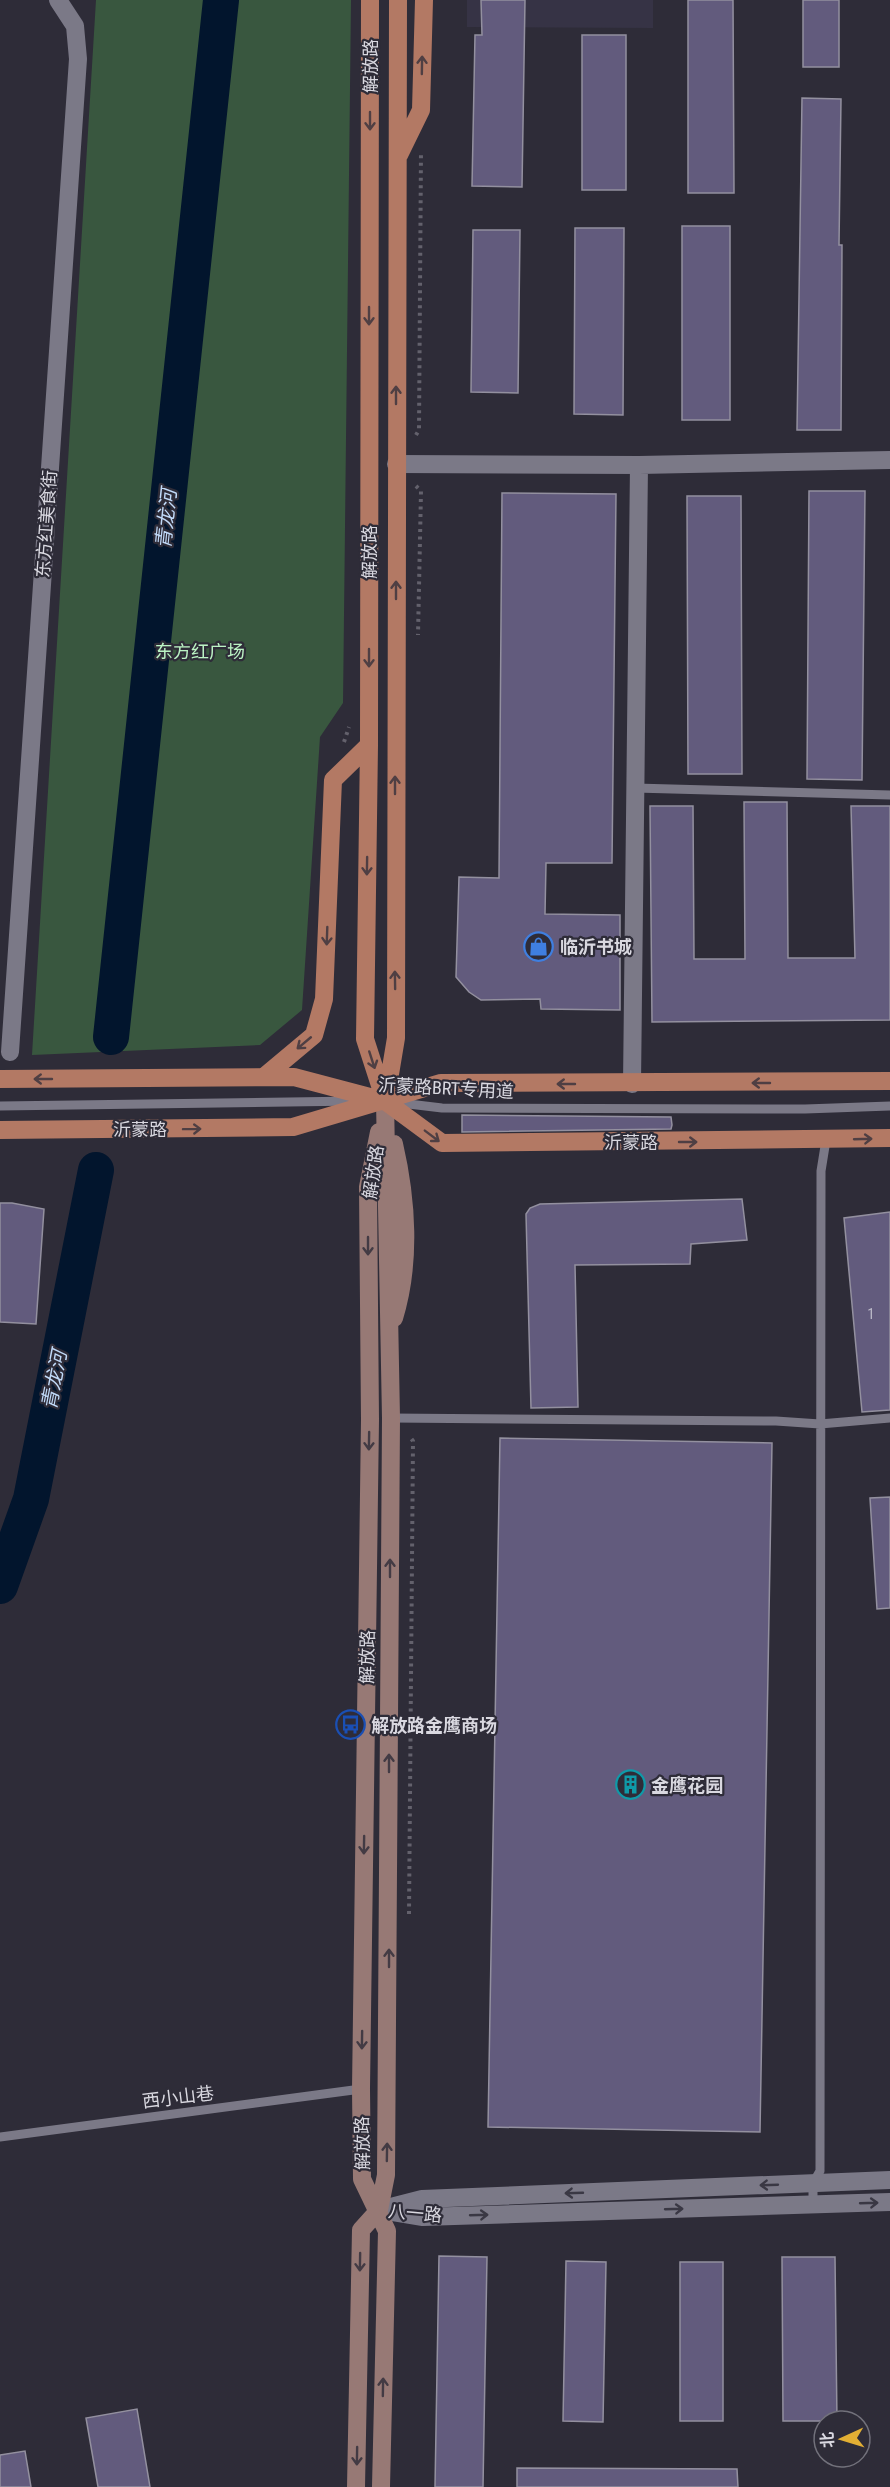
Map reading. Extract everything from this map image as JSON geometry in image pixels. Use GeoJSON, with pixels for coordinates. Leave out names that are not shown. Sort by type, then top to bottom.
{"type":"FeatureCollection","features":[{"type":"Feature","properties":{"kind":"main road","name":"解放路"},"geometry":{"type":"LineString","coordinates":[[356,2487],[361,2229],[379,2210],[386,2175],[391,1418],[389,1335],[403,1288],[404,1187],[385,1101],[365,1040],[369,745],[370,0]]}},
{"type":"Feature","properties":{"kind":"main road","name":"解放路"},"geometry":{"type":"LineString","coordinates":[[381,2487],[387,2231],[379,2210],[362,2179],[361,2089],[370,1420],[368,1187],[396,1038],[398,0]]}},
{"type":"Feature","properties":{"kind":"main road"},"geometry":{"type":"LineString","coordinates":[[397,160],[422,110],[424,0]]}},
{"type":"Feature","properties":{"kind":"main road"},"geometry":{"type":"LineString","coordinates":[[266,1076],[314,1035],[324,999],[333,780],[369,745]]}},
{"type":"Feature","properties":{"kind":"main road","name":"沂蒙路"},"geometry":{"type":"LineString","coordinates":[[0,1079],[294,1077],[385,1101],[442,1143],[890,1138]]}},
{"type":"Feature","properties":{"kind":"main road","name":"沂蒙路"},"geometry":{"type":"LineString","coordinates":[[0,1130],[293,1127],[441,1083],[632,1084],[890,1081]]}},
{"type":"Feature","properties":{"kind":"street","name":"东方红美食街"},"geometry":{"type":"LineString","coordinates":[[10,1052],[78,59],[75,26],[58,0]]}},
{"type":"Feature","properties":{"kind":"street"},"geometry":{"type":"LineString","coordinates":[[396,464],[639,465],[890,460]]}},
{"type":"Feature","properties":{"kind":"street"},"geometry":{"type":"LineString","coordinates":[[632,1084],[639,465]]}},
{"type":"Feature","properties":{"kind":"street","name":"八一路"},"geometry":{"type":"LineString","coordinates":[[379,2210],[422,2199],[890,2180]]}},
{"type":"Feature","properties":{"kind":"street","name":"八一路"},"geometry":{"type":"LineString","coordinates":[[379,2210],[423,2217],[890,2202]]}},
{"type":"Feature","properties":{"kind":"lane"},"geometry":{"type":"LineString","coordinates":[[635,788],[890,795]]}},
{"type":"Feature","properties":{"kind":"lane","name":"沂蒙路BRT专用道"},"geometry":{"type":"LineString","coordinates":[[0,1106],[385,1101],[442,1108],[805,1109],[890,1106]]}},
{"type":"Feature","properties":{"kind":"lane"},"geometry":{"type":"LineString","coordinates":[[813,2205],[813,2183],[820,2171],[821,1171],[826,1140]]}},
{"type":"Feature","properties":{"kind":"lane"},"geometry":{"type":"LineString","coordinates":[[391,1418],[776,1421],[820,1424],[890,1418]]}},
{"type":"Feature","properties":{"kind":"lane","name":"西小山巷"},"geometry":{"type":"LineString","coordinates":[[0,2137],[361,2089]]}},
{"type":"Feature","properties":{"kind":"shaded area"},"geometry":{"type":"Polygon","coordinates":[[[467,0],[653,0],[653,28],[467,27],[467,0]]]}},
{"type":"Feature","properties":{"kind":"green space","name":"东方红广场"},"geometry":{"type":"Polygon","coordinates":[[[96,0],[351,0],[343,703],[320,737],[302,1010],[260,1045],[32,1055],[96,0]]]}},
{"type":"Feature","properties":{"kind":"building"},"geometry":{"type":"Polygon","coordinates":[[[481,0],[525,0],[522,187],[472,186],[475,35],[482,35],[481,0]]]}},
{"type":"Feature","properties":{"kind":"building"},"geometry":{"type":"Polygon","coordinates":[[[688,0],[733,0],[734,193],[688,193],[688,0]]]}},
{"type":"Feature","properties":{"kind":"building"},"geometry":{"type":"Polygon","coordinates":[[[803,0],[839,0],[839,67],[803,67],[803,0]]]}},
{"type":"Feature","properties":{"kind":"building"},"geometry":{"type":"Polygon","coordinates":[[[582,35],[626,35],[626,190],[582,190],[582,35]]]}},
{"type":"Feature","properties":{"kind":"building"},"geometry":{"type":"Polygon","coordinates":[[[802,98],[841,99],[839,245],[842,245],[841,430],[797,430],[802,98]]]}},
{"type":"Feature","properties":{"kind":"building"},"geometry":{"type":"Polygon","coordinates":[[[682,226],[730,226],[730,420],[682,420],[682,226]]]}},
{"type":"Feature","properties":{"kind":"building"},"geometry":{"type":"Polygon","coordinates":[[[575,228],[624,228],[623,415],[574,414],[575,228]]]}},
{"type":"Feature","properties":{"kind":"building"},"geometry":{"type":"Polygon","coordinates":[[[473,230],[520,230],[518,393],[471,392],[473,230]]]}},
{"type":"Feature","properties":{"kind":"building"},"geometry":{"type":"Polygon","coordinates":[[[809,491],[865,491],[862,780],[807,779],[809,491]]]}},
{"type":"Feature","properties":{"kind":"building"},"geometry":{"type":"Polygon","coordinates":[[[502,493],[616,494],[612,863],[546,863],[545,914],[620,915],[620,1010],[541,1009],[540,999],[481,1000],[469,992],[456,977],[459,877],[499,878],[502,493]]]}},
{"type":"Feature","properties":{"kind":"building"},"geometry":{"type":"Polygon","coordinates":[[[687,496],[741,496],[742,774],[688,774],[687,496]]]}},
{"type":"Feature","properties":{"kind":"building"},"geometry":{"type":"Polygon","coordinates":[[[744,802],[787,802],[788,958],[855,958],[851,806],[890,806],[890,1020],[652,1022],[650,806],[693,806],[694,959],[745,959],[744,802]]]}},
{"type":"Feature","properties":{"kind":"building"},"geometry":{"type":"Polygon","coordinates":[[[462,1115],[671,1117],[672,1125],[671,1129],[462,1132],[462,1115]]]}},
{"type":"Feature","properties":{"kind":"building"},"geometry":{"type":"Polygon","coordinates":[[[742,1199],[747,1240],[691,1244],[690,1264],[575,1265],[578,1407],[531,1408],[526,1214],[530,1208],[540,1204],[742,1199]]]}},
{"type":"Feature","properties":{"kind":"building"},"geometry":{"type":"Polygon","coordinates":[[[0,1203],[44,1209],[36,1324],[0,1322],[0,1203]]]}},
{"type":"Feature","properties":{"kind":"building"},"geometry":{"type":"Polygon","coordinates":[[[890,1212],[890,1410],[862,1412],[844,1218],[890,1212]]]}},
{"type":"Feature","properties":{"kind":"building","name":"金鹰花园"},"geometry":{"type":"Polygon","coordinates":[[[500,1438],[772,1443],[760,2132],[488,2127],[500,1438]]]}},
{"type":"Feature","properties":{"kind":"building"},"geometry":{"type":"Polygon","coordinates":[[[890,1497],[890,1608],[877,1609],[870,1498],[890,1497]]]}},
{"type":"Feature","properties":{"kind":"building"},"geometry":{"type":"Polygon","coordinates":[[[439,2256],[487,2257],[483,2487],[435,2487],[439,2256]]]}},
{"type":"Feature","properties":{"kind":"building"},"geometry":{"type":"Polygon","coordinates":[[[782,2257],[835,2257],[837,2409],[812,2409],[812,2421],[783,2421],[782,2257]]]}},
{"type":"Feature","properties":{"kind":"building"},"geometry":{"type":"Polygon","coordinates":[[[566,2261],[606,2262],[603,2422],[563,2421],[566,2261]]]}},
{"type":"Feature","properties":{"kind":"building"},"geometry":{"type":"Polygon","coordinates":[[[680,2262],[723,2262],[723,2421],[680,2421],[680,2262]]]}},
{"type":"Feature","properties":{"kind":"building"},"geometry":{"type":"Polygon","coordinates":[[[137,2409],[150,2487],[98,2487],[86,2418],[137,2409]]]}},
{"type":"Feature","properties":{"kind":"building"},"geometry":{"type":"Polygon","coordinates":[[[25,2451],[31,2487],[0,2487],[0,2455],[25,2451]]]}},
{"type":"Feature","properties":{"kind":"building"},"geometry":{"type":"Polygon","coordinates":[[[517,2468],[737,2469],[738,2487],[517,2487],[517,2468]]]}},
{"type":"Feature","properties":{"kind":"waterway","name":"青龙河"},"geometry":{"type":"LineString","coordinates":[[111,1037],[221,0]]}},
{"type":"Feature","properties":{"kind":"waterway","name":"青龙河"},"geometry":{"type":"LineString","coordinates":[[0,1586],[31,1499],[96,1170]]}},
{"type":"Feature","properties":{"kind":"place","name":"临沂书城"},"geometry":{"type":"Point","coordinates":[539,946]}},
{"type":"Feature","properties":{"kind":"place","name":"解放路金鹰商场"},"geometry":{"type":"Point","coordinates":[350,1725]}},
{"type":"Feature","properties":{"kind":"place","name":"金鹰花园"},"geometry":{"type":"Point","coordinates":[630,1785]}}]}
